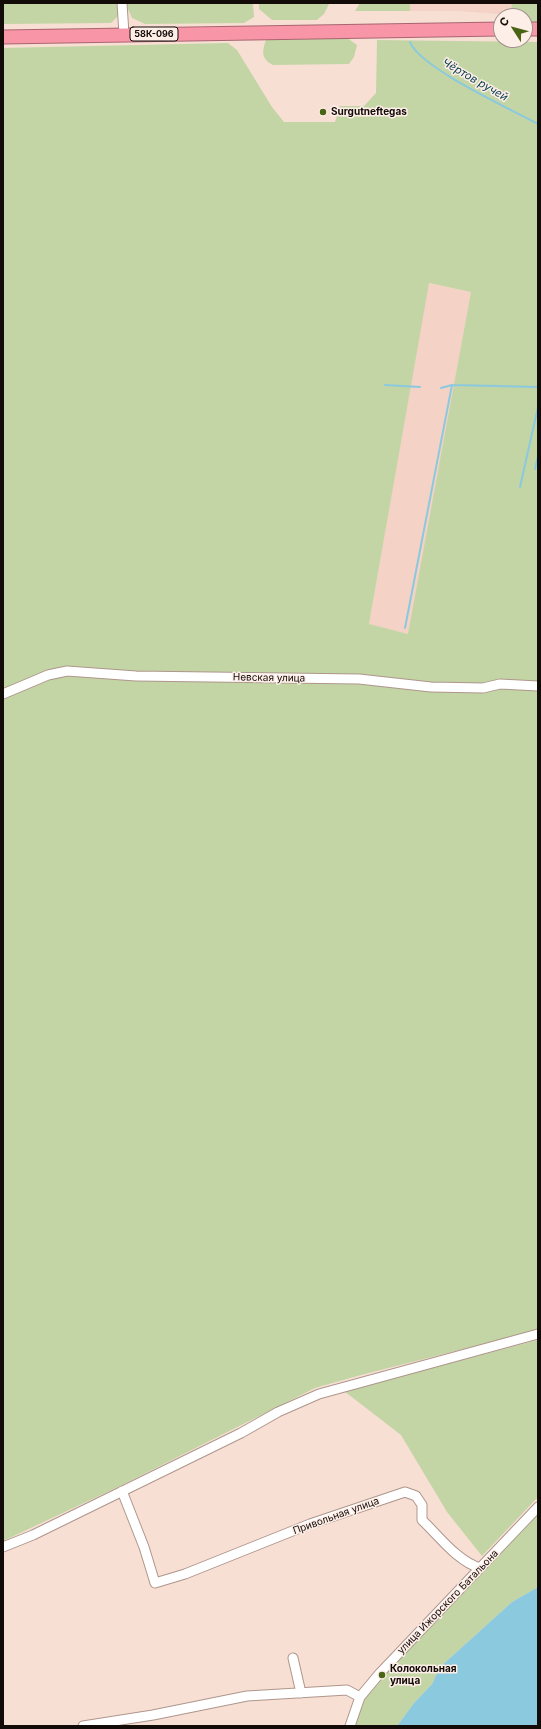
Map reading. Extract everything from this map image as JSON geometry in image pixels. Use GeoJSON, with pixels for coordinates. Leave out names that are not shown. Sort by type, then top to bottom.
{"type":"FeatureCollection","features":[{"type":"Feature","properties":{"kind":"highway","name":"58К-096"},"geometry":{"type":"LineString","coordinates":[[3,38],[124,34],[366,30],[493,30]]}},
{"type":"Feature","properties":{"kind":"street"},"geometry":{"type":"LineString","coordinates":[[122,3],[124,34]]}},
{"type":"Feature","properties":{"kind":"street","name":"Невская улица"},"geometry":{"type":"LineString","coordinates":[[3,694],[48,675],[67,671],[144,677],[359,679],[430,687],[483,688],[500,684],[538,686]]}},
{"type":"Feature","properties":{"kind":"street"},"geometry":{"type":"LineString","coordinates":[[3,1547],[33,1535],[241,1433],[278,1412],[319,1394],[538,1334]]}},
{"type":"Feature","properties":{"kind":"street","name":"Привольная улица"},"geometry":{"type":"LineString","coordinates":[[122,1491],[144,1547],[155,1583],[160,1583],[310,1524],[405,1492],[416,1496],[422,1505],[422,1520],[463,1559],[480,1568]]}},
{"type":"Feature","properties":{"kind":"street","name":"улица Ижорского Батальона"},"geometry":{"type":"LineString","coordinates":[[360,1697],[380,1673],[538,1507]]}},
{"type":"Feature","properties":{"kind":"street"},"geometry":{"type":"LineString","coordinates":[[293,1658],[301,1693]]}},
{"type":"Feature","properties":{"kind":"street"},"geometry":{"type":"LineString","coordinates":[[83,1726],[201,1706],[246,1696],[347,1690],[360,1697],[350,1726]]}},
{"type":"Feature","properties":{"kind":"shaded area"},"geometry":{"type":"Polygon","coordinates":[[[410,3],[512,3],[511,8],[493,8],[493,14],[459,11],[410,11],[410,3]]]}},
{"type":"Feature","properties":{"kind":"shaded area"},"geometry":{"type":"Polygon","coordinates":[[[428,283],[471,292],[409,634],[369,625],[428,283]]]}},
{"type":"Feature","properties":{"kind":"green space"},"geometry":{"type":"Polygon","coordinates":[[[3,3],[119,3],[120,14],[111,23],[3,24],[3,3]]]}},
{"type":"Feature","properties":{"kind":"green space"},"geometry":{"type":"Polygon","coordinates":[[[125,3],[253,3],[254,17],[244,23],[145,24],[132,18],[125,3]]]}},
{"type":"Feature","properties":{"kind":"green space"},"geometry":{"type":"Polygon","coordinates":[[[259,3],[329,4],[324,14],[317,20],[272,20],[259,9],[259,3]]]}},
{"type":"Feature","properties":{"kind":"green space"},"geometry":{"type":"Polygon","coordinates":[[[360,3],[410,3],[410,11],[355,11],[360,3]]]}},
{"type":"Feature","properties":{"kind":"green space"},"geometry":{"type":"Polygon","coordinates":[[[512,3],[538,3],[538,25],[533,25],[533,8],[511,8],[512,3]]]}},
{"type":"Feature","properties":{"kind":"green space"},"geometry":{"type":"Polygon","coordinates":[[[347,38],[357,45],[354,57],[349,64],[273,65],[264,57],[263,51],[266,40],[347,38]]]}},
{"type":"Feature","properties":{"kind":"green space"},"geometry":{"type":"Polygon","coordinates":[[[377,40],[493,41],[493,48],[533,48],[533,42],[538,42],[538,1330],[315,1388],[118,1487],[3,1541],[3,48],[228,43],[237,50],[272,107],[284,122],[335,122],[340,106],[364,106],[376,93],[377,40]],[[429,283],[369,624],[408,634],[471,292],[429,283]]]}},
{"type":"Feature","properties":{"kind":"green space"},"geometry":{"type":"Polygon","coordinates":[[[538,1340],[538,1497],[482,1556],[447,1512],[401,1435],[344,1391],[538,1340]]]}},
{"type":"Feature","properties":{"kind":"green space"},"geometry":{"type":"Polygon","coordinates":[[[538,1514],[538,1587],[512,1602],[440,1667],[432,1684],[414,1703],[397,1726],[353,1726],[365,1699],[391,1668],[538,1514]]]}},
{"type":"Feature","properties":{"kind":"water"},"geometry":{"type":"Polygon","coordinates":[[[538,1587],[538,1726],[397,1726],[414,1703],[432,1684],[440,1667],[512,1602],[538,1587]]]}},
{"type":"Feature","properties":{"kind":"waterway","name":"Чёртов ручей"},"geometry":{"type":"LineString","coordinates":[[410,42],[417,52],[430,64],[468,87],[538,124]]}},
{"type":"Feature","properties":{"kind":"waterway"},"geometry":{"type":"LineString","coordinates":[[385,385],[420,387]]}},
{"type":"Feature","properties":{"kind":"waterway"},"geometry":{"type":"LineString","coordinates":[[441,388],[452,385],[538,387]]}},
{"type":"Feature","properties":{"kind":"waterway"},"geometry":{"type":"LineString","coordinates":[[405,628],[452,385]]}},
{"type":"Feature","properties":{"kind":"waterway"},"geometry":{"type":"LineString","coordinates":[[520,487],[538,407]]}},
{"type":"Feature","properties":{"kind":"waterway"},"geometry":{"type":"LineString","coordinates":[[535,469],[538,456]]}},
{"type":"Feature","properties":{"kind":"place","name":"Surgutneftegas"},"geometry":{"type":"Point","coordinates":[323,112]}},
{"type":"Feature","properties":{"kind":"place","name":"Колокольная улица"},"geometry":{"type":"Point","coordinates":[382,1675]}}]}
